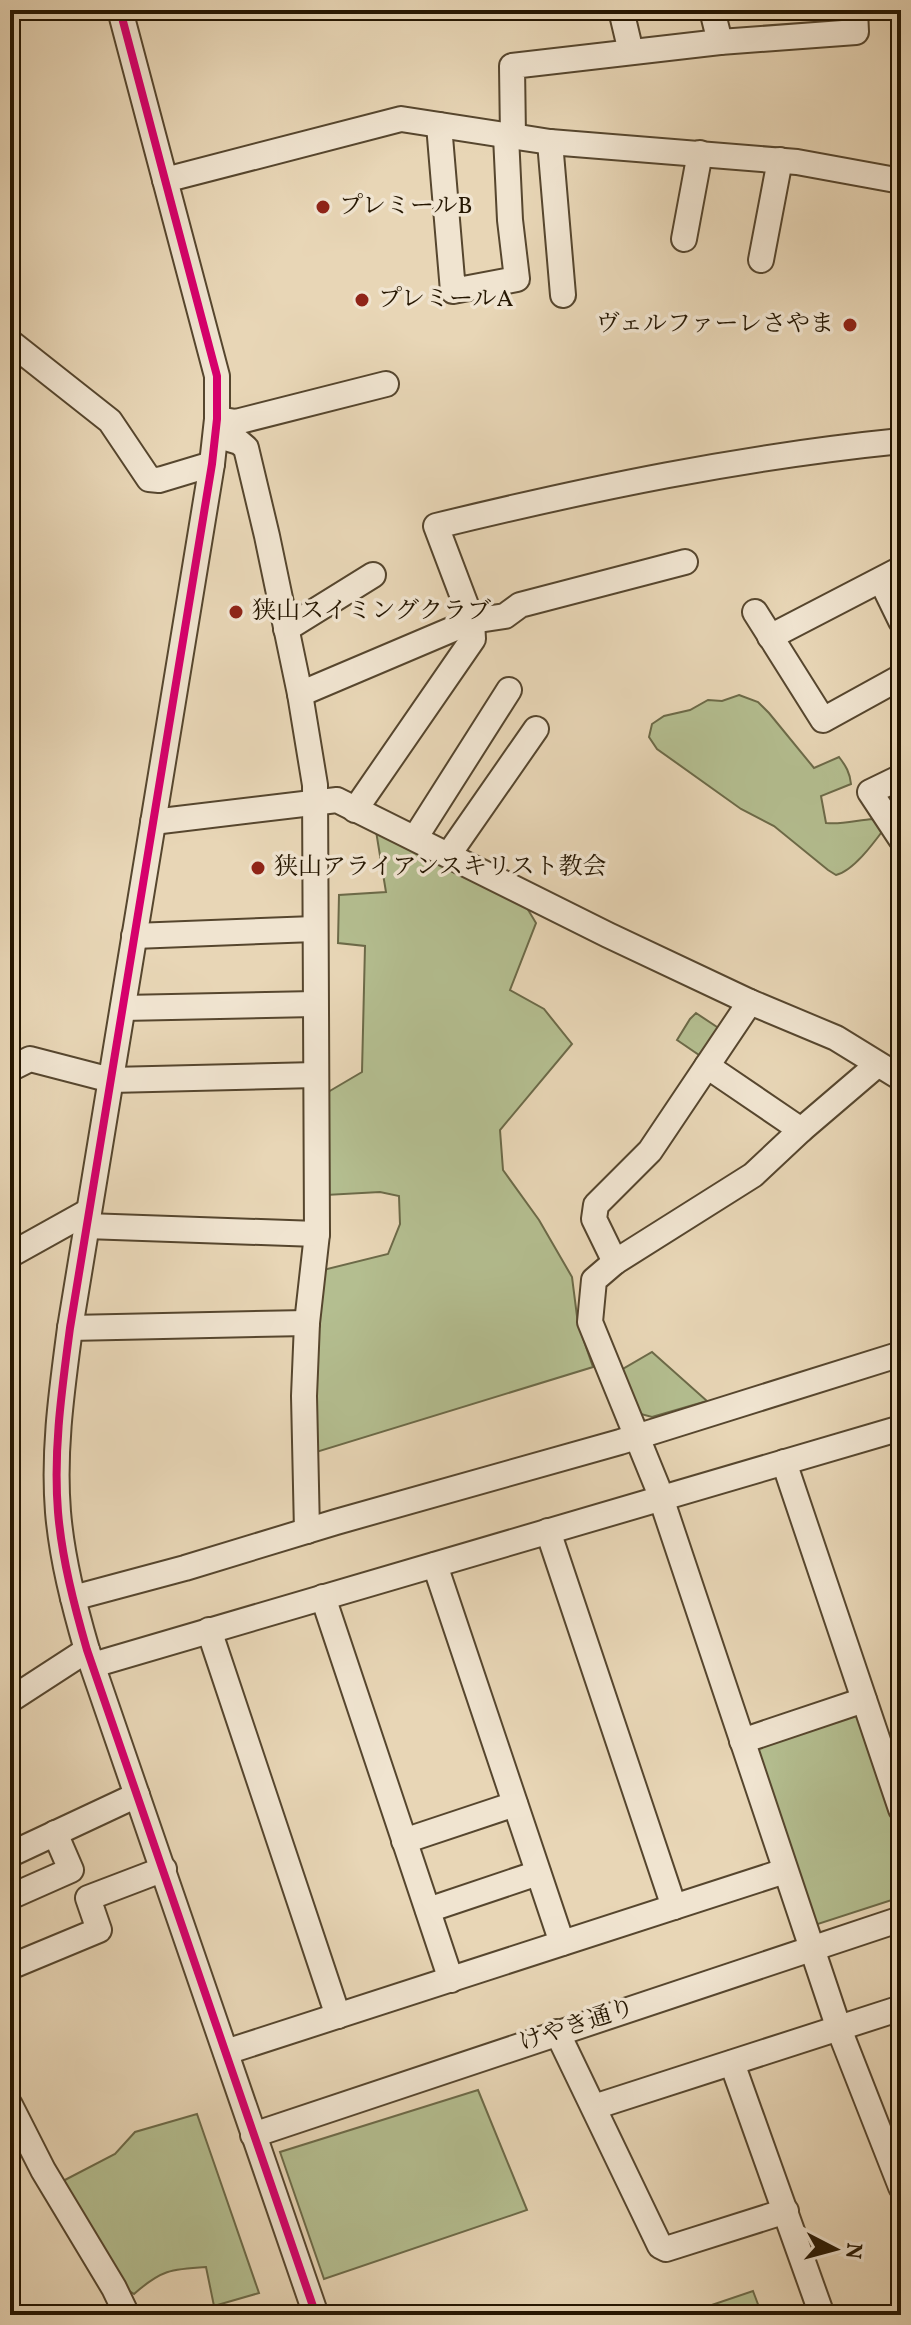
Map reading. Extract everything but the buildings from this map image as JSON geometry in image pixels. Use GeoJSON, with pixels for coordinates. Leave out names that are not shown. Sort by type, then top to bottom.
{"type":"FeatureCollection","features":[{"type":"Feature","properties":{"kind":"street"},"geometry":{"type":"LineString","coordinates":[[120,10],[217,376],[216,427],[70,1328],[60,1408],[58,1513],[73,1598],[90,1657],[316,2315]]}},
{"type":"Feature","properties":{"kind":"street"},"geometry":{"type":"LineString","coordinates":[[621,10],[631,52]]}},
{"type":"Feature","properties":{"kind":"street"},"geometry":{"type":"LineString","coordinates":[[712,10],[720,42]]}},
{"type":"Feature","properties":{"kind":"street"},"geometry":{"type":"LineString","coordinates":[[439,125],[453,291],[517,279],[510,220],[512,66],[720,42],[856,32],[855,10]]}},
{"type":"Feature","properties":{"kind":"street"},"geometry":{"type":"LineString","coordinates":[[165,180],[401,119],[550,142],[780,160],[901,181]]}},
{"type":"Feature","properties":{"kind":"street"},"geometry":{"type":"LineString","coordinates":[[550,142],[563,295]]}},
{"type":"Feature","properties":{"kind":"street"},"geometry":{"type":"LineString","coordinates":[[684,239],[700,153]]}},
{"type":"Feature","properties":{"kind":"street"},"geometry":{"type":"LineString","coordinates":[[761,260],[780,160]]}},
{"type":"Feature","properties":{"kind":"street"},"geometry":{"type":"LineString","coordinates":[[11,344],[110,421],[149,479],[159,480],[212,464]]}},
{"type":"Feature","properties":{"kind":"street"},"geometry":{"type":"LineString","coordinates":[[216,427],[386,384]]}},
{"type":"Feature","properties":{"kind":"street"},"geometry":{"type":"LineString","coordinates":[[216,427],[246,448],[300,694],[315,785],[317,1234],[307,1323],[304,1396],[307,1531]]}},
{"type":"Feature","properties":{"kind":"street"},"geometry":{"type":"LineString","coordinates":[[355,810],[473,639],[472,621],[436,526],[665,474],[808,451],[901,441]]}},
{"type":"Feature","properties":{"kind":"street"},"geometry":{"type":"LineString","coordinates":[[300,694],[472,621],[505,616],[520,605],[685,562]]}},
{"type":"Feature","properties":{"kind":"street"},"geometry":{"type":"LineString","coordinates":[[770,637],[891,574],[901,621]]}},
{"type":"Feature","properties":{"kind":"street"},"geometry":{"type":"LineString","coordinates":[[286,629],[373,575]]}},
{"type":"Feature","properties":{"kind":"street"},"geometry":{"type":"LineString","coordinates":[[755,612],[823,720],[901,677]]}},
{"type":"Feature","properties":{"kind":"street"},"geometry":{"type":"LineString","coordinates":[[415,838],[509,690]]}},
{"type":"Feature","properties":{"kind":"street"},"geometry":{"type":"LineString","coordinates":[[449,854],[536,729]]}},
{"type":"Feature","properties":{"kind":"street"},"geometry":{"type":"LineString","coordinates":[[901,777],[870,792],[901,839]]}},
{"type":"Feature","properties":{"kind":"street"},"geometry":{"type":"LineString","coordinates":[[153,822],[337,800],[608,935],[750,1002],[836,1038],[887,1070]]}},
{"type":"Feature","properties":{"kind":"street"},"geometry":{"type":"LineString","coordinates":[[134,936],[314,929]]}},
{"type":"Feature","properties":{"kind":"street"},"geometry":{"type":"LineString","coordinates":[[615,1262],[594,1219],[596,1205],[650,1151],[750,1002]]}},
{"type":"Feature","properties":{"kind":"street"},"geometry":{"type":"LineString","coordinates":[[123,1008],[315,1004]]}},
{"type":"Feature","properties":{"kind":"street"},"geometry":{"type":"LineString","coordinates":[[901,1051],[887,1070],[801,1130],[753,1175],[615,1262],[594,1280],[590,1322],[661,1498],[839,2029],[901,2187]]}},
{"type":"Feature","properties":{"kind":"street"},"geometry":{"type":"LineString","coordinates":[[10,1069],[30,1059],[111,1080],[316,1075]]}},
{"type":"Feature","properties":{"kind":"street"},"geometry":{"type":"LineString","coordinates":[[707,1066],[801,1130]]}},
{"type":"Feature","properties":{"kind":"street"},"geometry":{"type":"LineString","coordinates":[[10,1255],[88,1218],[317,1234]]}},
{"type":"Feature","properties":{"kind":"street"},"geometry":{"type":"LineString","coordinates":[[70,1328],[307,1323]]}},
{"type":"Feature","properties":{"kind":"street"},"geometry":{"type":"LineString","coordinates":[[73,1598],[638,1436],[901,1354]]}},
{"type":"Feature","properties":{"kind":"street"},"geometry":{"type":"LineString","coordinates":[[10,1700],[90,1657],[209,1630],[901,1428]]}},
{"type":"Feature","properties":{"kind":"street"},"geometry":{"type":"LineString","coordinates":[[784,1462],[901,1809]]}},
{"type":"Feature","properties":{"kind":"street"},"geometry":{"type":"LineString","coordinates":[[548,1531],[674,1907]]}},
{"type":"Feature","properties":{"kind":"street"},"geometry":{"type":"LineString","coordinates":[[435,1565],[562,1943]]}},
{"type":"Feature","properties":{"kind":"street"},"geometry":{"type":"LineString","coordinates":[[323,1597],[451,1980]]}},
{"type":"Feature","properties":{"kind":"street"},"geometry":{"type":"LineString","coordinates":[[209,1630],[338,2016]]}},
{"type":"Feature","properties":{"kind":"street"},"geometry":{"type":"LineString","coordinates":[[742,1741],[864,1700]]}},
{"type":"Feature","properties":{"kind":"street"},"geometry":{"type":"LineString","coordinates":[[11,1854],[137,1795]]}},
{"type":"Feature","properties":{"kind":"street"},"geometry":{"type":"LineString","coordinates":[[404,1841],[515,1804]]}},
{"type":"Feature","properties":{"kind":"street"},"geometry":{"type":"LineString","coordinates":[[10,1897],[71,1870],[55,1833]]}},
{"type":"Feature","properties":{"kind":"street"},"geometry":{"type":"LineString","coordinates":[[10,1967],[99,1930],[88,1898],[164,1869]]}},
{"type":"Feature","properties":{"kind":"street"},"geometry":{"type":"LineString","coordinates":[[226,2052],[785,1871]]}},
{"type":"Feature","properties":{"kind":"street"},"geometry":{"type":"LineString","coordinates":[[428,1910],[538,1873]]}},
{"type":"Feature","properties":{"kind":"street","name":"けやき通り"},"geometry":{"type":"LineString","coordinates":[[253,2135],[901,1919]]}},
{"type":"Feature","properties":{"kind":"street"},"geometry":{"type":"LineString","coordinates":[[594,2107],[901,2008]]}},
{"type":"Feature","properties":{"kind":"street"},"geometry":{"type":"LineString","coordinates":[[557,2032],[660,2246],[666,2249],[786,2211]]}},
{"type":"Feature","properties":{"kind":"street"},"geometry":{"type":"LineString","coordinates":[[732,2063],[822,2315]]}},
{"type":"Feature","properties":{"kind":"street"},"geometry":{"type":"LineString","coordinates":[[10,2105],[43,2170],[127,2315]]}},
{"type":"Feature","properties":{"kind":"green space"},"geometry":{"type":"Polygon","coordinates":[[[739,695],[758,702],[814,768],[839,757],[844,763],[851,784],[821,796],[826,823],[873,819],[884,829],[849,868],[836,875],[828,870],[774,826],[741,809],[657,749],[649,737],[652,724],[664,716],[690,710],[708,700],[722,701],[739,695]]]}},
{"type":"Feature","properties":{"kind":"green space"},"geometry":{"type":"Polygon","coordinates":[[[375,825],[518,893],[536,923],[510,990],[544,1009],[572,1044],[500,1130],[503,1170],[539,1220],[572,1277],[578,1324],[593,1367],[310,1454],[319,1271],[388,1254],[400,1224],[399,1196],[380,1192],[326,1195],[323,1095],[362,1072],[365,946],[338,943],[339,895],[386,892],[375,825]]]}},
{"type":"Feature","properties":{"kind":"green space"},"geometry":{"type":"Polygon","coordinates":[[[696,1013],[723,1031],[705,1059],[677,1040],[696,1013]]]}},
{"type":"Feature","properties":{"kind":"green space"},"geometry":{"type":"Polygon","coordinates":[[[652,1352],[707,1401],[652,1417],[637,1413],[616,1373],[652,1352]]]}},
{"type":"Feature","properties":{"kind":"green space"},"geometry":{"type":"Polygon","coordinates":[[[852,1713],[861,1715],[901,1836],[901,1897],[818,1924],[809,1919],[753,1752],[759,1744],[852,1713]]]}},
{"type":"Feature","properties":{"kind":"green space"},"geometry":{"type":"Polygon","coordinates":[[[478,2090],[527,2210],[324,2279],[280,2152],[478,2090]]]}},
{"type":"Feature","properties":{"kind":"green space"},"geometry":{"type":"Polygon","coordinates":[[[197,2114],[259,2293],[214,2306],[206,2267],[167,2272],[134,2294],[122,2286],[61,2182],[115,2154],[135,2132],[197,2114]]]}},
{"type":"Feature","properties":{"kind":"green space"},"geometry":{"type":"Polygon","coordinates":[[[753,2291],[762,2315],[688,2315],[688,2313],[753,2291]]]}},
{"type":"Feature","properties":{"kind":"cycle path"},"geometry":{"type":"LineString","coordinates":[[120,10],[217,376],[217,419],[70,1328],[57,1443],[58,1512],[69,1582],[87,1650],[316,2315]]}},
{"type":"Feature","properties":{"kind":"place","name":"プレミールB"},"geometry":{"type":"Point","coordinates":[323,207]}},
{"type":"Feature","properties":{"kind":"place","name":"プレミールA"},"geometry":{"type":"Point","coordinates":[362,300]}},
{"type":"Feature","properties":{"kind":"place","name":"ヴェルファーレさやま"},"geometry":{"type":"Point","coordinates":[850,325]}},
{"type":"Feature","properties":{"kind":"place","name":"狭山スイミングクラブ"},"geometry":{"type":"Point","coordinates":[236,612]}},
{"type":"Feature","properties":{"kind":"place","name":"狭山アライアンスキリスト教会"},"geometry":{"type":"Point","coordinates":[258,868]}}]}
